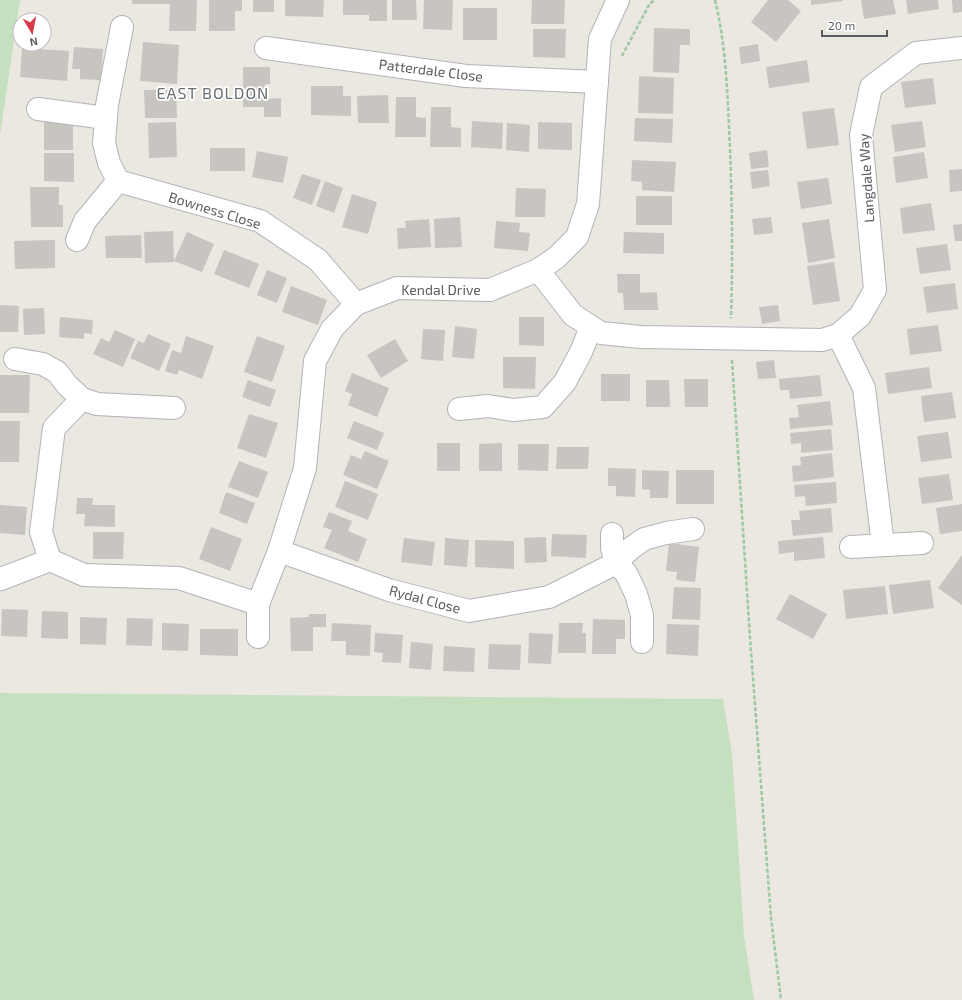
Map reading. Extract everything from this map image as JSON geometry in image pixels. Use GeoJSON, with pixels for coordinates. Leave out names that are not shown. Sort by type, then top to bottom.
{"type":"FeatureCollection","features":[{"type":"Feature","properties":{"kind":"street","name":"Kendal Drive"},"geometry":{"type":"LineString","coordinates":[[258,637],[258,604],[279,551],[305,468],[315,361],[332,329],[356,304],[397,288],[490,290],[538,270],[556,258],[577,237],[588,204],[600,39],[618,0]]}},
{"type":"Feature","properties":{"kind":"street"},"geometry":{"type":"LineString","coordinates":[[76,240],[85,221],[118,181],[109,163],[104,143],[110,87],[122,27]]}},
{"type":"Feature","properties":{"kind":"street","name":"Patterdale Close"},"geometry":{"type":"LineString","coordinates":[[266,48],[466,76],[596,82]]}},
{"type":"Feature","properties":{"kind":"street","name":"Langdale Way"},"geometry":{"type":"LineString","coordinates":[[538,270],[573,315],[601,333],[642,337],[822,340],[838,335],[860,316],[875,290],[861,135],[871,87],[916,52],[962,48]]}},
{"type":"Feature","properties":{"kind":"street"},"geometry":{"type":"LineString","coordinates":[[38,109],[106,118]]}},
{"type":"Feature","properties":{"kind":"street","name":"Bowness Close"},"geometry":{"type":"LineString","coordinates":[[118,181],[260,221],[318,260],[356,304]]}},
{"type":"Feature","properties":{"kind":"street"},"geometry":{"type":"LineString","coordinates":[[459,409],[488,406],[513,410],[543,406],[565,382],[581,352],[591,327]]}},
{"type":"Feature","properties":{"kind":"street"},"geometry":{"type":"LineString","coordinates":[[838,335],[864,388],[884,545]]}},
{"type":"Feature","properties":{"kind":"street"},"geometry":{"type":"LineString","coordinates":[[15,359],[43,364],[57,372],[67,385],[82,399],[97,404],[174,408]]}},
{"type":"Feature","properties":{"kind":"street"},"geometry":{"type":"LineString","coordinates":[[50,560],[41,532],[54,428],[82,399]]}},
{"type":"Feature","properties":{"kind":"street","name":"Rydal Close"},"geometry":{"type":"LineString","coordinates":[[279,551],[389,590],[469,611],[549,597],[616,563],[630,549],[644,540],[666,533],[694,529]]}},
{"type":"Feature","properties":{"kind":"street"},"geometry":{"type":"LineString","coordinates":[[612,534],[612,548],[616,563],[626,573],[636,594],[642,615],[642,642]]}},
{"type":"Feature","properties":{"kind":"street"},"geometry":{"type":"LineString","coordinates":[[851,547],[922,543]]}},
{"type":"Feature","properties":{"kind":"street"},"geometry":{"type":"LineString","coordinates":[[0,578],[1,579],[50,560],[84,575],[179,578],[258,604]]}},
{"type":"Feature","properties":{"kind":"path"},"geometry":{"type":"LineString","coordinates":[[715,0],[719,17],[727,84],[731,155],[733,258],[730,339],[771,918],[781,1000]]}},
{"type":"Feature","properties":{"kind":"green space"},"geometry":{"type":"Polygon","coordinates":[[[0,0],[20,0],[18,12],[12,12],[12,52],[0,135],[0,0]]]}},
{"type":"Feature","properties":{"kind":"green space"},"geometry":{"type":"Polygon","coordinates":[[[0,693],[723,699],[732,754],[744,936],[754,1000],[0,1000],[0,693]]]}},
{"type":"Feature","properties":{"kind":"building"},"geometry":{"type":"Polygon","coordinates":[[[132,0],[197,0],[196,31],[169,31],[170,4],[132,4],[132,0]]]}},
{"type":"Feature","properties":{"kind":"building"},"geometry":{"type":"Polygon","coordinates":[[[209,0],[242,0],[242,11],[235,11],[235,31],[209,31],[209,0]]]}},
{"type":"Feature","properties":{"kind":"building"},"geometry":{"type":"Polygon","coordinates":[[[253,0],[274,0],[274,12],[253,12],[253,0]]]}},
{"type":"Feature","properties":{"kind":"building"},"geometry":{"type":"Polygon","coordinates":[[[285,0],[324,0],[323,17],[285,16],[285,0]]]}},
{"type":"Feature","properties":{"kind":"building"},"geometry":{"type":"Polygon","coordinates":[[[343,0],[387,0],[387,21],[369,21],[369,15],[343,15],[343,0]]]}},
{"type":"Feature","properties":{"kind":"building"},"geometry":{"type":"Polygon","coordinates":[[[392,0],[416,0],[417,20],[392,20],[392,0]]]}},
{"type":"Feature","properties":{"kind":"building"},"geometry":{"type":"Polygon","coordinates":[[[424,0],[453,0],[452,30],[423,29],[424,0]]]}},
{"type":"Feature","properties":{"kind":"building"},"geometry":{"type":"Polygon","coordinates":[[[532,0],[565,0],[564,24],[531,24],[532,0]]]}},
{"type":"Feature","properties":{"kind":"building"},"geometry":{"type":"Polygon","coordinates":[[[768,0],[788,0],[801,11],[776,42],[751,22],[768,0]]]}},
{"type":"Feature","properties":{"kind":"building"},"geometry":{"type":"Polygon","coordinates":[[[811,0],[843,0],[843,1],[811,5],[811,0]]]}},
{"type":"Feature","properties":{"kind":"building"},"geometry":{"type":"Polygon","coordinates":[[[861,0],[893,0],[896,14],[864,19],[861,0]]]}},
{"type":"Feature","properties":{"kind":"building"},"geometry":{"type":"Polygon","coordinates":[[[906,0],[938,0],[939,9],[908,14],[906,0]]]}},
{"type":"Feature","properties":{"kind":"building"},"geometry":{"type":"Polygon","coordinates":[[[952,0],[962,0],[962,12],[953,13],[952,0]]]}},
{"type":"Feature","properties":{"kind":"building"},"geometry":{"type":"Polygon","coordinates":[[[463,8],[497,8],[497,40],[463,40],[463,8]]]}},
{"type":"Feature","properties":{"kind":"building"},"geometry":{"type":"Polygon","coordinates":[[[654,28],[690,29],[690,45],[680,45],[679,73],[653,72],[654,28]]]}},
{"type":"Feature","properties":{"kind":"building"},"geometry":{"type":"Polygon","coordinates":[[[533,29],[566,29],[565,58],[533,57],[533,29]]]}},
{"type":"Feature","properties":{"kind":"building"},"geometry":{"type":"Polygon","coordinates":[[[143,42],[179,45],[177,84],[140,81],[143,42]]]}},
{"type":"Feature","properties":{"kind":"building"},"geometry":{"type":"Polygon","coordinates":[[[758,44],[760,61],[741,64],[739,47],[758,44]]]}},
{"type":"Feature","properties":{"kind":"building"},"geometry":{"type":"Polygon","coordinates":[[[74,47],[103,49],[101,80],[80,79],[80,69],[72,69],[74,47]]]}},
{"type":"Feature","properties":{"kind":"building"},"geometry":{"type":"Polygon","coordinates":[[[52,50],[69,51],[67,81],[20,77],[22,52],[52,52],[52,50]]]}},
{"type":"Feature","properties":{"kind":"building"},"geometry":{"type":"Polygon","coordinates":[[[807,60],[810,82],[769,88],[766,67],[807,60]]]}},
{"type":"Feature","properties":{"kind":"building"},"geometry":{"type":"Polygon","coordinates":[[[243,67],[270,67],[270,84],[265,84],[265,99],[281,98],[281,117],[264,117],[264,107],[243,107],[243,67]]]}},
{"type":"Feature","properties":{"kind":"building"},"geometry":{"type":"Polygon","coordinates":[[[639,76],[674,78],[673,114],[638,113],[639,76]]]}},
{"type":"Feature","properties":{"kind":"building"},"geometry":{"type":"Polygon","coordinates":[[[933,78],[936,104],[905,108],[901,82],[933,78]]]}},
{"type":"Feature","properties":{"kind":"building"},"geometry":{"type":"Polygon","coordinates":[[[311,86],[343,86],[343,96],[351,96],[351,116],[311,115],[311,86]]]}},
{"type":"Feature","properties":{"kind":"building"},"geometry":{"type":"Polygon","coordinates":[[[144,90],[176,90],[177,118],[145,118],[144,90]]]}},
{"type":"Feature","properties":{"kind":"building"},"geometry":{"type":"Polygon","coordinates":[[[388,95],[389,123],[358,123],[357,96],[388,95]]]}},
{"type":"Feature","properties":{"kind":"building"},"geometry":{"type":"Polygon","coordinates":[[[396,97],[416,97],[416,117],[426,118],[426,137],[395,137],[396,97]]]}},
{"type":"Feature","properties":{"kind":"building"},"geometry":{"type":"Polygon","coordinates":[[[431,107],[451,107],[451,127],[461,128],[461,147],[430,147],[431,107]]]}},
{"type":"Feature","properties":{"kind":"building"},"geometry":{"type":"Polygon","coordinates":[[[834,108],[839,145],[807,149],[802,112],[834,108]]]}},
{"type":"Feature","properties":{"kind":"building"},"geometry":{"type":"Polygon","coordinates":[[[635,118],[673,119],[672,143],[634,141],[635,118]]]}},
{"type":"Feature","properties":{"kind":"building"},"geometry":{"type":"Polygon","coordinates":[[[472,121],[503,123],[502,149],[471,147],[472,121]]]}},
{"type":"Feature","properties":{"kind":"building"},"geometry":{"type":"Polygon","coordinates":[[[922,121],[926,147],[895,152],[891,125],[922,121]]]}},
{"type":"Feature","properties":{"kind":"building"},"geometry":{"type":"Polygon","coordinates":[[[44,122],[73,123],[73,150],[44,150],[44,122]]]}},
{"type":"Feature","properties":{"kind":"building"},"geometry":{"type":"Polygon","coordinates":[[[176,122],[177,157],[149,158],[148,123],[176,122]]]}},
{"type":"Feature","properties":{"kind":"building"},"geometry":{"type":"Polygon","coordinates":[[[538,122],[572,123],[572,150],[538,149],[538,122]]]}},
{"type":"Feature","properties":{"kind":"building"},"geometry":{"type":"Polygon","coordinates":[[[507,123],[530,125],[529,152],[506,150],[507,123]]]}},
{"type":"Feature","properties":{"kind":"building"},"geometry":{"type":"Polygon","coordinates":[[[210,148],[245,148],[245,171],[210,171],[210,148]]]}},
{"type":"Feature","properties":{"kind":"building"},"geometry":{"type":"Polygon","coordinates":[[[767,150],[769,167],[751,169],[749,153],[767,150]]]}},
{"type":"Feature","properties":{"kind":"building"},"geometry":{"type":"Polygon","coordinates":[[[257,151],[288,157],[283,183],[252,177],[257,151]]]}},
{"type":"Feature","properties":{"kind":"building"},"geometry":{"type":"Polygon","coordinates":[[[924,152],[928,178],[896,183],[893,157],[924,152]]]}},
{"type":"Feature","properties":{"kind":"building"},"geometry":{"type":"Polygon","coordinates":[[[44,153],[74,153],[74,182],[44,181],[44,153]]]}},
{"type":"Feature","properties":{"kind":"building"},"geometry":{"type":"Polygon","coordinates":[[[632,160],[676,162],[674,192],[642,190],[642,182],[631,181],[632,160]]]}},
{"type":"Feature","properties":{"kind":"building"},"geometry":{"type":"Polygon","coordinates":[[[962,169],[962,191],[950,192],[949,170],[962,169]]]}},
{"type":"Feature","properties":{"kind":"building"},"geometry":{"type":"Polygon","coordinates":[[[768,170],[770,186],[752,189],[750,172],[768,170]]]}},
{"type":"Feature","properties":{"kind":"building"},"geometry":{"type":"Polygon","coordinates":[[[302,174],[321,180],[312,205],[293,198],[302,174]]]}},
{"type":"Feature","properties":{"kind":"building"},"geometry":{"type":"Polygon","coordinates":[[[828,178],[832,204],[801,209],[797,182],[828,178]]]}},
{"type":"Feature","properties":{"kind":"building"},"geometry":{"type":"Polygon","coordinates":[[[325,181],[343,188],[334,213],[316,206],[325,181]]]}},
{"type":"Feature","properties":{"kind":"building"},"geometry":{"type":"Polygon","coordinates":[[[30,187],[59,187],[59,205],[63,205],[63,227],[31,227],[30,187]]]}},
{"type":"Feature","properties":{"kind":"building"},"geometry":{"type":"Polygon","coordinates":[[[516,188],[546,189],[545,217],[515,217],[516,188]]]}},
{"type":"Feature","properties":{"kind":"building"},"geometry":{"type":"Polygon","coordinates":[[[352,194],[377,202],[368,234],[342,227],[352,194]]]}},
{"type":"Feature","properties":{"kind":"building"},"geometry":{"type":"Polygon","coordinates":[[[636,196],[672,196],[672,225],[636,225],[636,196]]]}},
{"type":"Feature","properties":{"kind":"building"},"geometry":{"type":"Polygon","coordinates":[[[931,203],[935,230],[903,234],[900,208],[931,203]]]}},
{"type":"Feature","properties":{"kind":"building"},"geometry":{"type":"Polygon","coordinates":[[[460,217],[462,247],[435,248],[434,219],[460,217]]]}},
{"type":"Feature","properties":{"kind":"building"},"geometry":{"type":"Polygon","coordinates":[[[771,217],[773,233],[754,235],[752,219],[771,217]]]}},
{"type":"Feature","properties":{"kind":"building"},"geometry":{"type":"Polygon","coordinates":[[[429,219],[431,247],[398,249],[397,228],[406,228],[405,221],[429,219]]]}},
{"type":"Feature","properties":{"kind":"building"},"geometry":{"type":"Polygon","coordinates":[[[829,219],[835,258],[808,263],[802,223],[829,219]]]}},
{"type":"Feature","properties":{"kind":"building"},"geometry":{"type":"Polygon","coordinates":[[[496,221],[520,223],[519,232],[530,233],[528,251],[494,248],[496,221]]]}},
{"type":"Feature","properties":{"kind":"building"},"geometry":{"type":"Polygon","coordinates":[[[962,224],[962,241],[955,241],[953,225],[962,224]]]}},
{"type":"Feature","properties":{"kind":"building"},"geometry":{"type":"Polygon","coordinates":[[[173,231],[174,262],[145,263],[144,232],[173,231]]]}},
{"type":"Feature","properties":{"kind":"building"},"geometry":{"type":"Polygon","coordinates":[[[187,232],[214,244],[202,272],[174,261],[187,232]]]}},
{"type":"Feature","properties":{"kind":"building"},"geometry":{"type":"Polygon","coordinates":[[[624,232],[664,233],[664,254],[623,253],[624,232]]]}},
{"type":"Feature","properties":{"kind":"building"},"geometry":{"type":"Polygon","coordinates":[[[141,235],[142,258],[106,258],[105,236],[141,235]]]}},
{"type":"Feature","properties":{"kind":"building"},"geometry":{"type":"Polygon","coordinates":[[[55,240],[55,268],[15,269],[14,241],[55,240]]]}},
{"type":"Feature","properties":{"kind":"building"},"geometry":{"type":"Polygon","coordinates":[[[947,244],[951,270],[920,274],[916,248],[947,244]]]}},
{"type":"Feature","properties":{"kind":"building"},"geometry":{"type":"Polygon","coordinates":[[[224,250],[259,264],[249,288],[214,274],[224,250]]]}},
{"type":"Feature","properties":{"kind":"building"},"geometry":{"type":"Polygon","coordinates":[[[834,262],[840,301],[813,305],[807,266],[834,262]]]}},
{"type":"Feature","properties":{"kind":"building"},"geometry":{"type":"Polygon","coordinates":[[[267,270],[287,278],[277,303],[257,295],[267,270]]]}},
{"type":"Feature","properties":{"kind":"building"},"geometry":{"type":"Polygon","coordinates":[[[617,274],[640,274],[640,293],[657,292],[658,310],[624,310],[623,293],[618,293],[617,274]]]}},
{"type":"Feature","properties":{"kind":"building"},"geometry":{"type":"Polygon","coordinates":[[[955,283],[958,309],[927,313],[923,287],[955,283]]]}},
{"type":"Feature","properties":{"kind":"building"},"geometry":{"type":"Polygon","coordinates":[[[291,286],[327,300],[318,325],[282,312],[291,286]]]}},
{"type":"Feature","properties":{"kind":"building"},"geometry":{"type":"Polygon","coordinates":[[[0,305],[19,306],[18,332],[0,332],[0,305]]]}},
{"type":"Feature","properties":{"kind":"building"},"geometry":{"type":"Polygon","coordinates":[[[778,305],[780,321],[762,324],[759,307],[778,305]]]}},
{"type":"Feature","properties":{"kind":"building"},"geometry":{"type":"Polygon","coordinates":[[[44,308],[45,334],[24,335],[23,309],[44,308]]]}},
{"type":"Feature","properties":{"kind":"building"},"geometry":{"type":"Polygon","coordinates":[[[60,317],[93,320],[92,334],[84,333],[84,339],[59,337],[60,317]]]}},
{"type":"Feature","properties":{"kind":"building"},"geometry":{"type":"Polygon","coordinates":[[[519,317],[544,317],[544,346],[519,345],[519,317]]]}},
{"type":"Feature","properties":{"kind":"building"},"geometry":{"type":"Polygon","coordinates":[[[938,325],[942,351],[910,355],[907,329],[938,325]]]}},
{"type":"Feature","properties":{"kind":"building"},"geometry":{"type":"Polygon","coordinates":[[[455,326],[477,329],[474,359],[452,357],[455,326]]]}},
{"type":"Feature","properties":{"kind":"building"},"geometry":{"type":"Polygon","coordinates":[[[423,329],[445,330],[443,361],[421,359],[423,329]]]}},
{"type":"Feature","properties":{"kind":"building"},"geometry":{"type":"Polygon","coordinates":[[[115,330],[135,339],[123,367],[93,354],[101,338],[109,342],[115,330]]]}},
{"type":"Feature","properties":{"kind":"building"},"geometry":{"type":"Polygon","coordinates":[[[148,334],[171,344],[159,371],[130,358],[138,341],[144,343],[148,334]]]}},
{"type":"Feature","properties":{"kind":"building"},"geometry":{"type":"Polygon","coordinates":[[[186,336],[214,346],[202,379],[179,370],[177,375],[165,371],[172,350],[181,353],[186,336]]]}},
{"type":"Feature","properties":{"kind":"building"},"geometry":{"type":"Polygon","coordinates":[[[257,336],[285,346],[272,382],[244,372],[257,336]]]}},
{"type":"Feature","properties":{"kind":"building"},"geometry":{"type":"Polygon","coordinates":[[[395,339],[408,361],[381,378],[367,355],[395,339]]]}},
{"type":"Feature","properties":{"kind":"building"},"geometry":{"type":"Polygon","coordinates":[[[503,357],[536,357],[535,389],[503,388],[503,357]]]}},
{"type":"Feature","properties":{"kind":"building"},"geometry":{"type":"Polygon","coordinates":[[[774,360],[776,378],[758,379],[756,362],[774,360]]]}},
{"type":"Feature","properties":{"kind":"building"},"geometry":{"type":"Polygon","coordinates":[[[929,367],[932,388],[888,394],[885,373],[929,367]]]}},
{"type":"Feature","properties":{"kind":"building"},"geometry":{"type":"Polygon","coordinates":[[[352,373],[389,388],[377,417],[348,405],[352,394],[345,391],[352,373]]]}},
{"type":"Feature","properties":{"kind":"building"},"geometry":{"type":"Polygon","coordinates":[[[601,374],[630,374],[630,401],[601,401],[601,374]]]}},
{"type":"Feature","properties":{"kind":"building"},"geometry":{"type":"Polygon","coordinates":[[[0,375],[30,375],[29,413],[0,413],[0,375]]]}},
{"type":"Feature","properties":{"kind":"building"},"geometry":{"type":"Polygon","coordinates":[[[820,375],[822,396],[790,399],[789,390],[780,390],[779,379],[820,375]]]}},
{"type":"Feature","properties":{"kind":"building"},"geometry":{"type":"Polygon","coordinates":[[[684,379],[708,379],[708,407],[685,407],[684,379]]]}},
{"type":"Feature","properties":{"kind":"building"},"geometry":{"type":"Polygon","coordinates":[[[248,380],[276,390],[270,407],[242,397],[248,380]]]}},
{"type":"Feature","properties":{"kind":"building"},"geometry":{"type":"Polygon","coordinates":[[[646,380],[669,380],[670,407],[646,407],[646,380]]]}},
{"type":"Feature","properties":{"kind":"building"},"geometry":{"type":"Polygon","coordinates":[[[952,392],[956,418],[924,422],[921,396],[952,392]]]}},
{"type":"Feature","properties":{"kind":"building"},"geometry":{"type":"Polygon","coordinates":[[[830,401],[833,425],[790,429],[789,418],[799,417],[797,405],[830,401]]]}},
{"type":"Feature","properties":{"kind":"building"},"geometry":{"type":"Polygon","coordinates":[[[249,414],[278,423],[266,458],[237,448],[249,414]]]}},
{"type":"Feature","properties":{"kind":"building"},"geometry":{"type":"Polygon","coordinates":[[[0,421],[20,421],[19,462],[0,462],[0,421]]]}},
{"type":"Feature","properties":{"kind":"building"},"geometry":{"type":"Polygon","coordinates":[[[354,421],[384,433],[377,450],[347,438],[354,421]]]}},
{"type":"Feature","properties":{"kind":"building"},"geometry":{"type":"Polygon","coordinates":[[[831,429],[833,450],[801,453],[801,443],[791,444],[790,433],[831,429]]]}},
{"type":"Feature","properties":{"kind":"building"},"geometry":{"type":"Polygon","coordinates":[[[948,432],[952,458],[921,462],[917,436],[948,432]]]}},
{"type":"Feature","properties":{"kind":"building"},"geometry":{"type":"Polygon","coordinates":[[[437,443],[460,443],[460,471],[437,471],[437,443]]]}},
{"type":"Feature","properties":{"kind":"building"},"geometry":{"type":"Polygon","coordinates":[[[502,443],[502,471],[479,471],[479,444],[502,443]]]}},
{"type":"Feature","properties":{"kind":"building"},"geometry":{"type":"Polygon","coordinates":[[[518,444],[549,444],[548,471],[518,470],[518,444]]]}},
{"type":"Feature","properties":{"kind":"building"},"geometry":{"type":"Polygon","coordinates":[[[557,447],[589,447],[588,469],[556,469],[557,447]]]}},
{"type":"Feature","properties":{"kind":"building"},"geometry":{"type":"Polygon","coordinates":[[[365,451],[389,461],[377,489],[343,475],[351,455],[361,459],[365,451]]]}},
{"type":"Feature","properties":{"kind":"building"},"geometry":{"type":"Polygon","coordinates":[[[832,453],[834,477],[793,482],[792,466],[801,465],[800,457],[832,453]]]}},
{"type":"Feature","properties":{"kind":"building"},"geometry":{"type":"Polygon","coordinates":[[[239,461],[268,472],[258,498],[228,487],[239,461]]]}},
{"type":"Feature","properties":{"kind":"building"},"geometry":{"type":"Polygon","coordinates":[[[608,468],[636,469],[635,497],[616,496],[616,486],[608,486],[608,468]]]}},
{"type":"Feature","properties":{"kind":"building"},"geometry":{"type":"Polygon","coordinates":[[[642,470],[669,471],[668,498],[650,498],[650,490],[642,489],[642,470]]]}},
{"type":"Feature","properties":{"kind":"building"},"geometry":{"type":"Polygon","coordinates":[[[676,470],[714,470],[714,504],[676,504],[676,470]]]}},
{"type":"Feature","properties":{"kind":"building"},"geometry":{"type":"Polygon","coordinates":[[[949,474],[953,500],[922,504],[918,478],[949,474]]]}},
{"type":"Feature","properties":{"kind":"building"},"geometry":{"type":"Polygon","coordinates":[[[345,481],[378,494],[368,520],[335,507],[345,481]]]}},
{"type":"Feature","properties":{"kind":"building"},"geometry":{"type":"Polygon","coordinates":[[[836,482],[837,503],[806,506],[805,496],[795,497],[794,485],[836,482]]]}},
{"type":"Feature","properties":{"kind":"building"},"geometry":{"type":"Polygon","coordinates":[[[226,492],[255,503],[247,524],[219,513],[226,492]]]}},
{"type":"Feature","properties":{"kind":"building"},"geometry":{"type":"Polygon","coordinates":[[[77,498],[93,498],[92,505],[115,505],[115,527],[84,526],[85,514],[76,514],[77,498]]]}},
{"type":"Feature","properties":{"kind":"building"},"geometry":{"type":"Polygon","coordinates":[[[962,504],[962,531],[940,534],[936,508],[962,504]]]}},
{"type":"Feature","properties":{"kind":"building"},"geometry":{"type":"Polygon","coordinates":[[[0,505],[27,507],[25,535],[0,533],[0,505]]]}},
{"type":"Feature","properties":{"kind":"building"},"geometry":{"type":"Polygon","coordinates":[[[831,508],[833,532],[793,536],[791,520],[800,520],[799,511],[831,508]]]}},
{"type":"Feature","properties":{"kind":"building"},"geometry":{"type":"Polygon","coordinates":[[[329,512],[352,521],[348,531],[367,539],[358,562],[324,548],[332,530],[323,527],[329,512]]]}},
{"type":"Feature","properties":{"kind":"building"},"geometry":{"type":"Polygon","coordinates":[[[211,527],[242,539],[230,571],[199,559],[211,527]]]}},
{"type":"Feature","properties":{"kind":"building"},"geometry":{"type":"Polygon","coordinates":[[[93,532],[124,532],[123,559],[93,559],[93,532]]]}},
{"type":"Feature","properties":{"kind":"building"},"geometry":{"type":"Polygon","coordinates":[[[552,534],[587,535],[586,558],[551,556],[552,534]]]}},
{"type":"Feature","properties":{"kind":"building"},"geometry":{"type":"Polygon","coordinates":[[[546,537],[547,562],[525,563],[524,538],[546,537]]]}},
{"type":"Feature","properties":{"kind":"building"},"geometry":{"type":"Polygon","coordinates":[[[823,537],[825,558],[794,561],[794,552],[779,554],[778,541],[823,537]]]}},
{"type":"Feature","properties":{"kind":"building"},"geometry":{"type":"Polygon","coordinates":[[[404,538],[435,542],[432,566],[401,562],[404,538]]]}},
{"type":"Feature","properties":{"kind":"building"},"geometry":{"type":"Polygon","coordinates":[[[445,538],[469,540],[467,567],[444,565],[445,538]]]}},
{"type":"Feature","properties":{"kind":"building"},"geometry":{"type":"Polygon","coordinates":[[[475,540],[514,541],[514,569],[475,567],[475,540]]]}},
{"type":"Feature","properties":{"kind":"building"},"geometry":{"type":"Polygon","coordinates":[[[669,543],[699,547],[695,582],[676,580],[677,572],[666,571],[669,543]]]}},
{"type":"Feature","properties":{"kind":"building"},"geometry":{"type":"Polygon","coordinates":[[[962,555],[962,605],[938,588],[962,555]]]}},
{"type":"Feature","properties":{"kind":"building"},"geometry":{"type":"Polygon","coordinates":[[[930,580],[934,608],[893,614],[889,585],[930,580]]]}},
{"type":"Feature","properties":{"kind":"building"},"geometry":{"type":"Polygon","coordinates":[[[885,586],[888,614],[846,619],[843,590],[885,586]]]}},
{"type":"Feature","properties":{"kind":"building"},"geometry":{"type":"Polygon","coordinates":[[[674,587],[701,588],[700,620],[672,619],[674,587]]]}},
{"type":"Feature","properties":{"kind":"building"},"geometry":{"type":"Polygon","coordinates":[[[790,594],[827,614],[813,639],[776,619],[790,594]]]}},
{"type":"Feature","properties":{"kind":"building"},"geometry":{"type":"Polygon","coordinates":[[[2,609],[28,610],[27,637],[1,636],[2,609]]]}},
{"type":"Feature","properties":{"kind":"building"},"geometry":{"type":"Polygon","coordinates":[[[42,611],[68,612],[68,639],[41,638],[42,611]]]}},
{"type":"Feature","properties":{"kind":"building"},"geometry":{"type":"Polygon","coordinates":[[[309,614],[326,614],[326,627],[313,627],[313,651],[291,651],[290,618],[309,617],[309,614]]]}},
{"type":"Feature","properties":{"kind":"building"},"geometry":{"type":"Polygon","coordinates":[[[80,617],[107,618],[106,645],[80,644],[80,617]]]}},
{"type":"Feature","properties":{"kind":"building"},"geometry":{"type":"Polygon","coordinates":[[[127,618],[153,619],[152,646],[126,645],[127,618]]]}},
{"type":"Feature","properties":{"kind":"building"},"geometry":{"type":"Polygon","coordinates":[[[593,619],[625,620],[625,639],[616,639],[616,654],[592,654],[593,619]]]}},
{"type":"Feature","properties":{"kind":"building"},"geometry":{"type":"Polygon","coordinates":[[[162,623],[189,624],[188,651],[162,650],[162,623]]]}},
{"type":"Feature","properties":{"kind":"building"},"geometry":{"type":"Polygon","coordinates":[[[332,623],[371,625],[370,656],[346,655],[346,641],[331,641],[332,623]]]}},
{"type":"Feature","properties":{"kind":"building"},"geometry":{"type":"Polygon","coordinates":[[[559,623],[583,623],[582,633],[586,633],[586,653],[558,653],[559,623]]]}},
{"type":"Feature","properties":{"kind":"building"},"geometry":{"type":"Polygon","coordinates":[[[667,624],[699,625],[698,656],[666,654],[667,624]]]}},
{"type":"Feature","properties":{"kind":"building"},"geometry":{"type":"Polygon","coordinates":[[[200,629],[238,629],[238,656],[200,655],[200,629]]]}},
{"type":"Feature","properties":{"kind":"building"},"geometry":{"type":"Polygon","coordinates":[[[375,633],[403,635],[401,663],[382,662],[383,653],[374,652],[375,633]]]}},
{"type":"Feature","properties":{"kind":"building"},"geometry":{"type":"Polygon","coordinates":[[[529,633],[553,634],[551,664],[528,663],[529,633]]]}},
{"type":"Feature","properties":{"kind":"building"},"geometry":{"type":"Polygon","coordinates":[[[411,642],[433,644],[431,670],[409,668],[411,642]]]}},
{"type":"Feature","properties":{"kind":"building"},"geometry":{"type":"Polygon","coordinates":[[[489,644],[521,645],[520,670],[488,669],[489,644]]]}},
{"type":"Feature","properties":{"kind":"building"},"geometry":{"type":"Polygon","coordinates":[[[444,646],[475,648],[474,672],[443,671],[444,646]]]}},
{"type":"Feature","properties":{"kind":"district","name":"EAST BOLDON"},"geometry":{"type":"Point","coordinates":[213,92]}}]}
